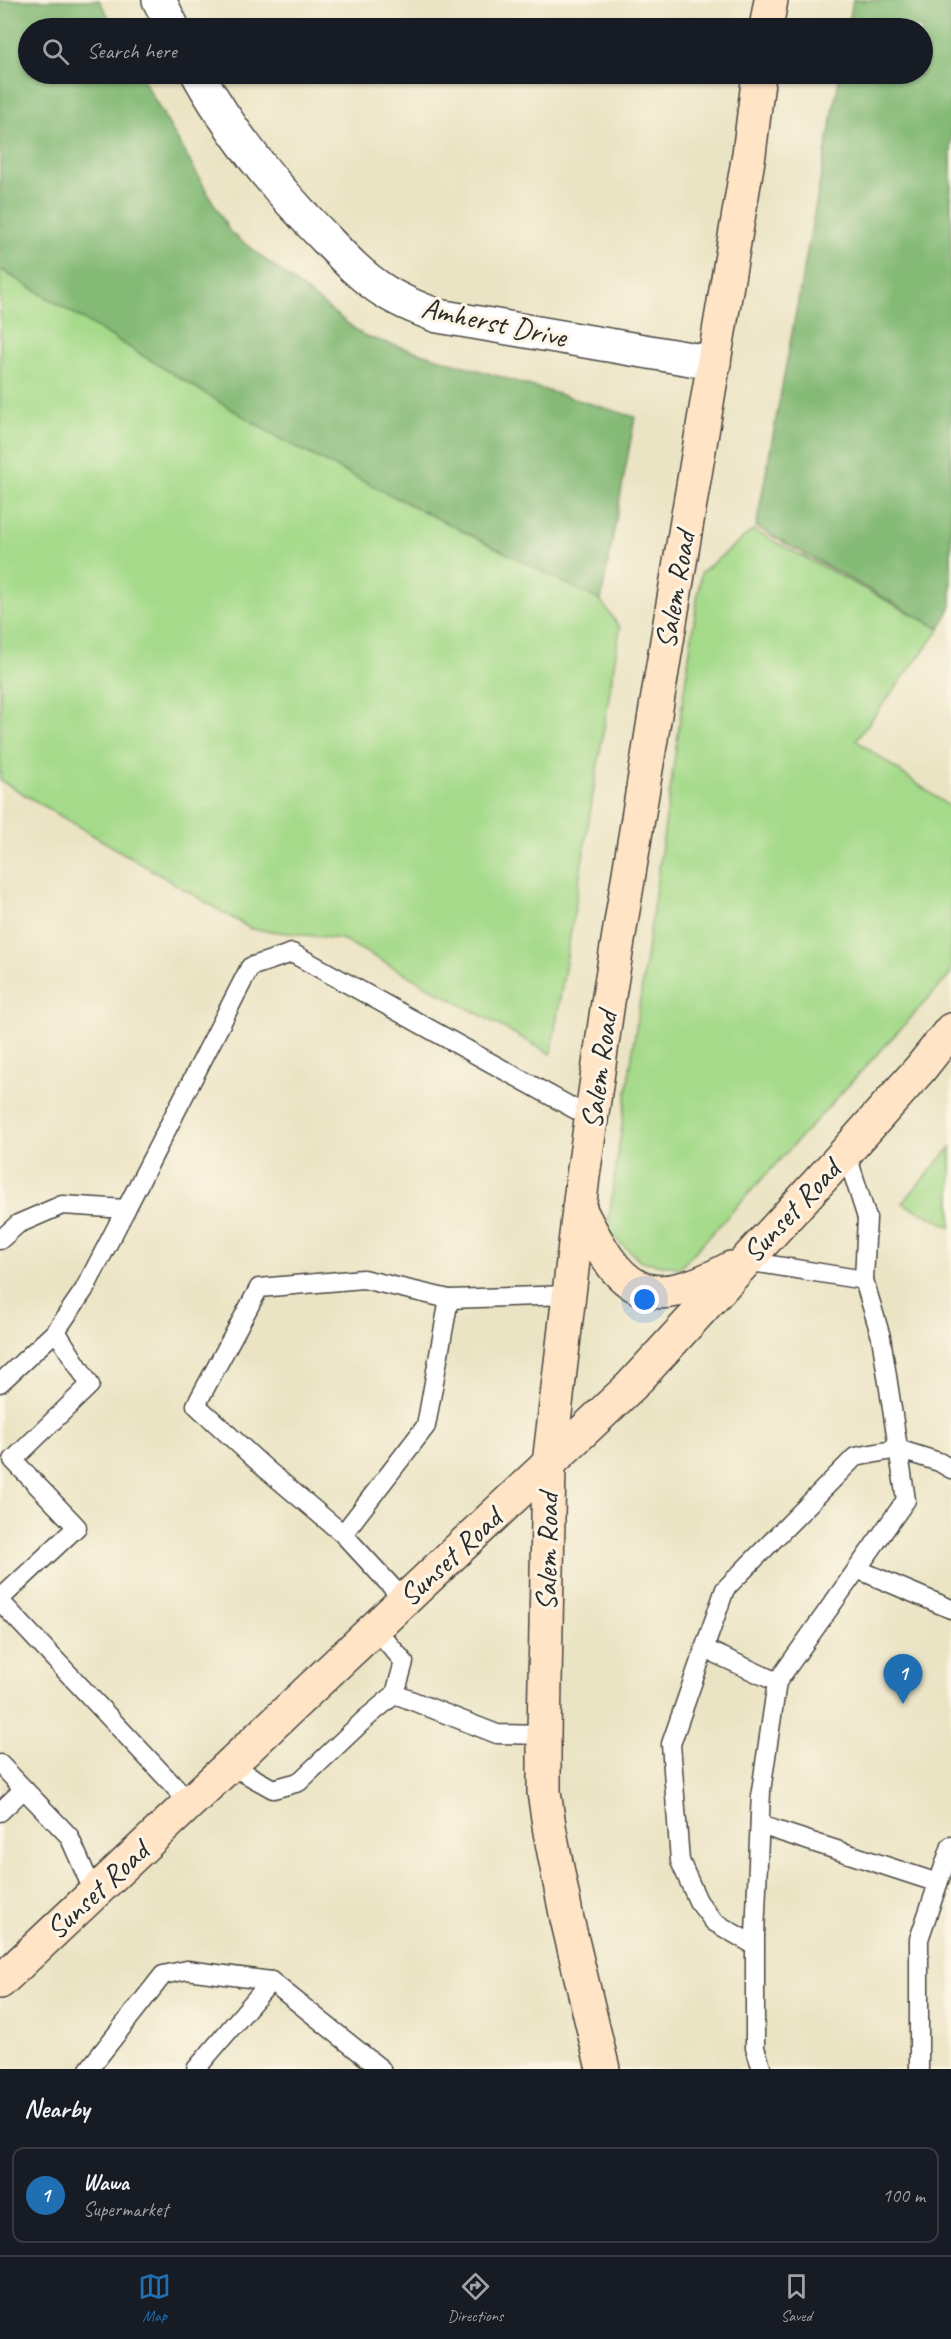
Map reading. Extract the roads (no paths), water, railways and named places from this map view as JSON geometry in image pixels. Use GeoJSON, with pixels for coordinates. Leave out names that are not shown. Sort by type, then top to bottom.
{"type":"FeatureCollection","features":[{"type":"Feature","properties":{"kind":"street"},"geometry":{"type":"LineString","coordinates":[[159,0],[168,18]]}},
{"type":"Feature","properties":{"kind":"street"},"geometry":{"type":"LineString","coordinates":[[768,18],[771,0]]}},
{"type":"Feature","properties":{"kind":"street","name":"Amherst Drive"},"geometry":{"type":"LineString","coordinates":[[204,84],[233,130],[278,188],[345,259],[365,277],[398,300],[438,316],[714,363]]}},
{"type":"Feature","properties":{"kind":"street","name":"Salem Road"},"geometry":{"type":"LineString","coordinates":[[603,2069],[576,1964],[544,1792],[549,1464],[591,1118],[630,862],[749,154],[758,84]]}},
{"type":"Feature","properties":{"kind":"street","name":"Sunset Road"},"geometry":{"type":"LineString","coordinates":[[0,1982],[631,1386],[846,1152],[920,1069],[951,1030]]}},
{"type":"Feature","properties":{"kind":"street"},"geometry":{"type":"LineString","coordinates":[[579,1208],[595,1240],[613,1268],[642,1290],[668,1291],[700,1285],[746,1261]]}},
{"type":"Feature","properties":{"kind":"lane"},"geometry":{"type":"LineString","coordinates":[[0,1383],[56,1331],[84,1290],[250,967],[292,953],[591,1118]]}},
{"type":"Feature","properties":{"kind":"lane"},"geometry":{"type":"LineString","coordinates":[[762,2069],[755,2048],[754,1946],[761,1791],[777,1682],[906,1500],[881,1337],[864,1280],[867,1218],[846,1152]]}},
{"type":"Feature","properties":{"kind":"lane"},"geometry":{"type":"LineString","coordinates":[[0,1240],[18,1224],[62,1204],[126,1209]]}},
{"type":"Feature","properties":{"kind":"lane"},"geometry":{"type":"LineString","coordinates":[[746,1261],[864,1280]]}},
{"type":"Feature","properties":{"kind":"lane"},"geometry":{"type":"LineString","coordinates":[[404,1600],[343,1534],[266,1469],[196,1404],[259,1288],[363,1279],[449,1299],[569,1295]]}},
{"type":"Feature","properties":{"kind":"lane"},"geometry":{"type":"LineString","coordinates":[[343,1534],[426,1426],[449,1299]]}},
{"type":"Feature","properties":{"kind":"lane"},"geometry":{"type":"LineString","coordinates":[[56,1331],[90,1385],[13,1460],[77,1527],[0,1600],[189,1802]]}},
{"type":"Feature","properties":{"kind":"lane"},"geometry":{"type":"LineString","coordinates":[[754,1946],[714,1922],[698,1901],[680,1861],[671,1744],[725,1589],[855,1457],[898,1449],[939,1462],[951,1469]]}},
{"type":"Feature","properties":{"kind":"lane"},"geometry":{"type":"LineString","coordinates":[[857,1569],[951,1609]]}},
{"type":"Feature","properties":{"kind":"lane"},"geometry":{"type":"LineString","coordinates":[[230,1765],[273,1789],[299,1782],[395,1694],[404,1662],[375,1628]]}},
{"type":"Feature","properties":{"kind":"lane"},"geometry":{"type":"LineString","coordinates":[[705,1649],[777,1682]]}},
{"type":"Feature","properties":{"kind":"lane"},"geometry":{"type":"LineString","coordinates":[[395,1694],[497,1734],[544,1735]]}},
{"type":"Feature","properties":{"kind":"lane"},"geometry":{"type":"LineString","coordinates":[[0,1764],[69,1836],[94,1893]]}},
{"type":"Feature","properties":{"kind":"lane"},"geometry":{"type":"LineString","coordinates":[[0,1812],[24,1789]]}},
{"type":"Feature","properties":{"kind":"lane"},"geometry":{"type":"LineString","coordinates":[[760,1826],[938,1882]]}},
{"type":"Feature","properties":{"kind":"lane"},"geometry":{"type":"LineString","coordinates":[[919,2069],[919,1939],[951,1846]]}},
{"type":"Feature","properties":{"kind":"lane"},"geometry":{"type":"LineString","coordinates":[[89,2069],[163,1975],[187,1970],[271,1982],[381,2069]]}},
{"type":"Feature","properties":{"kind":"lane"},"geometry":{"type":"LineString","coordinates":[[196,2069],[271,1982]]}},
{"type":"Feature","properties":{"kind":"place","name":"Wawa"},"geometry":{"type":"Point","coordinates":[903,1704]}}]}
